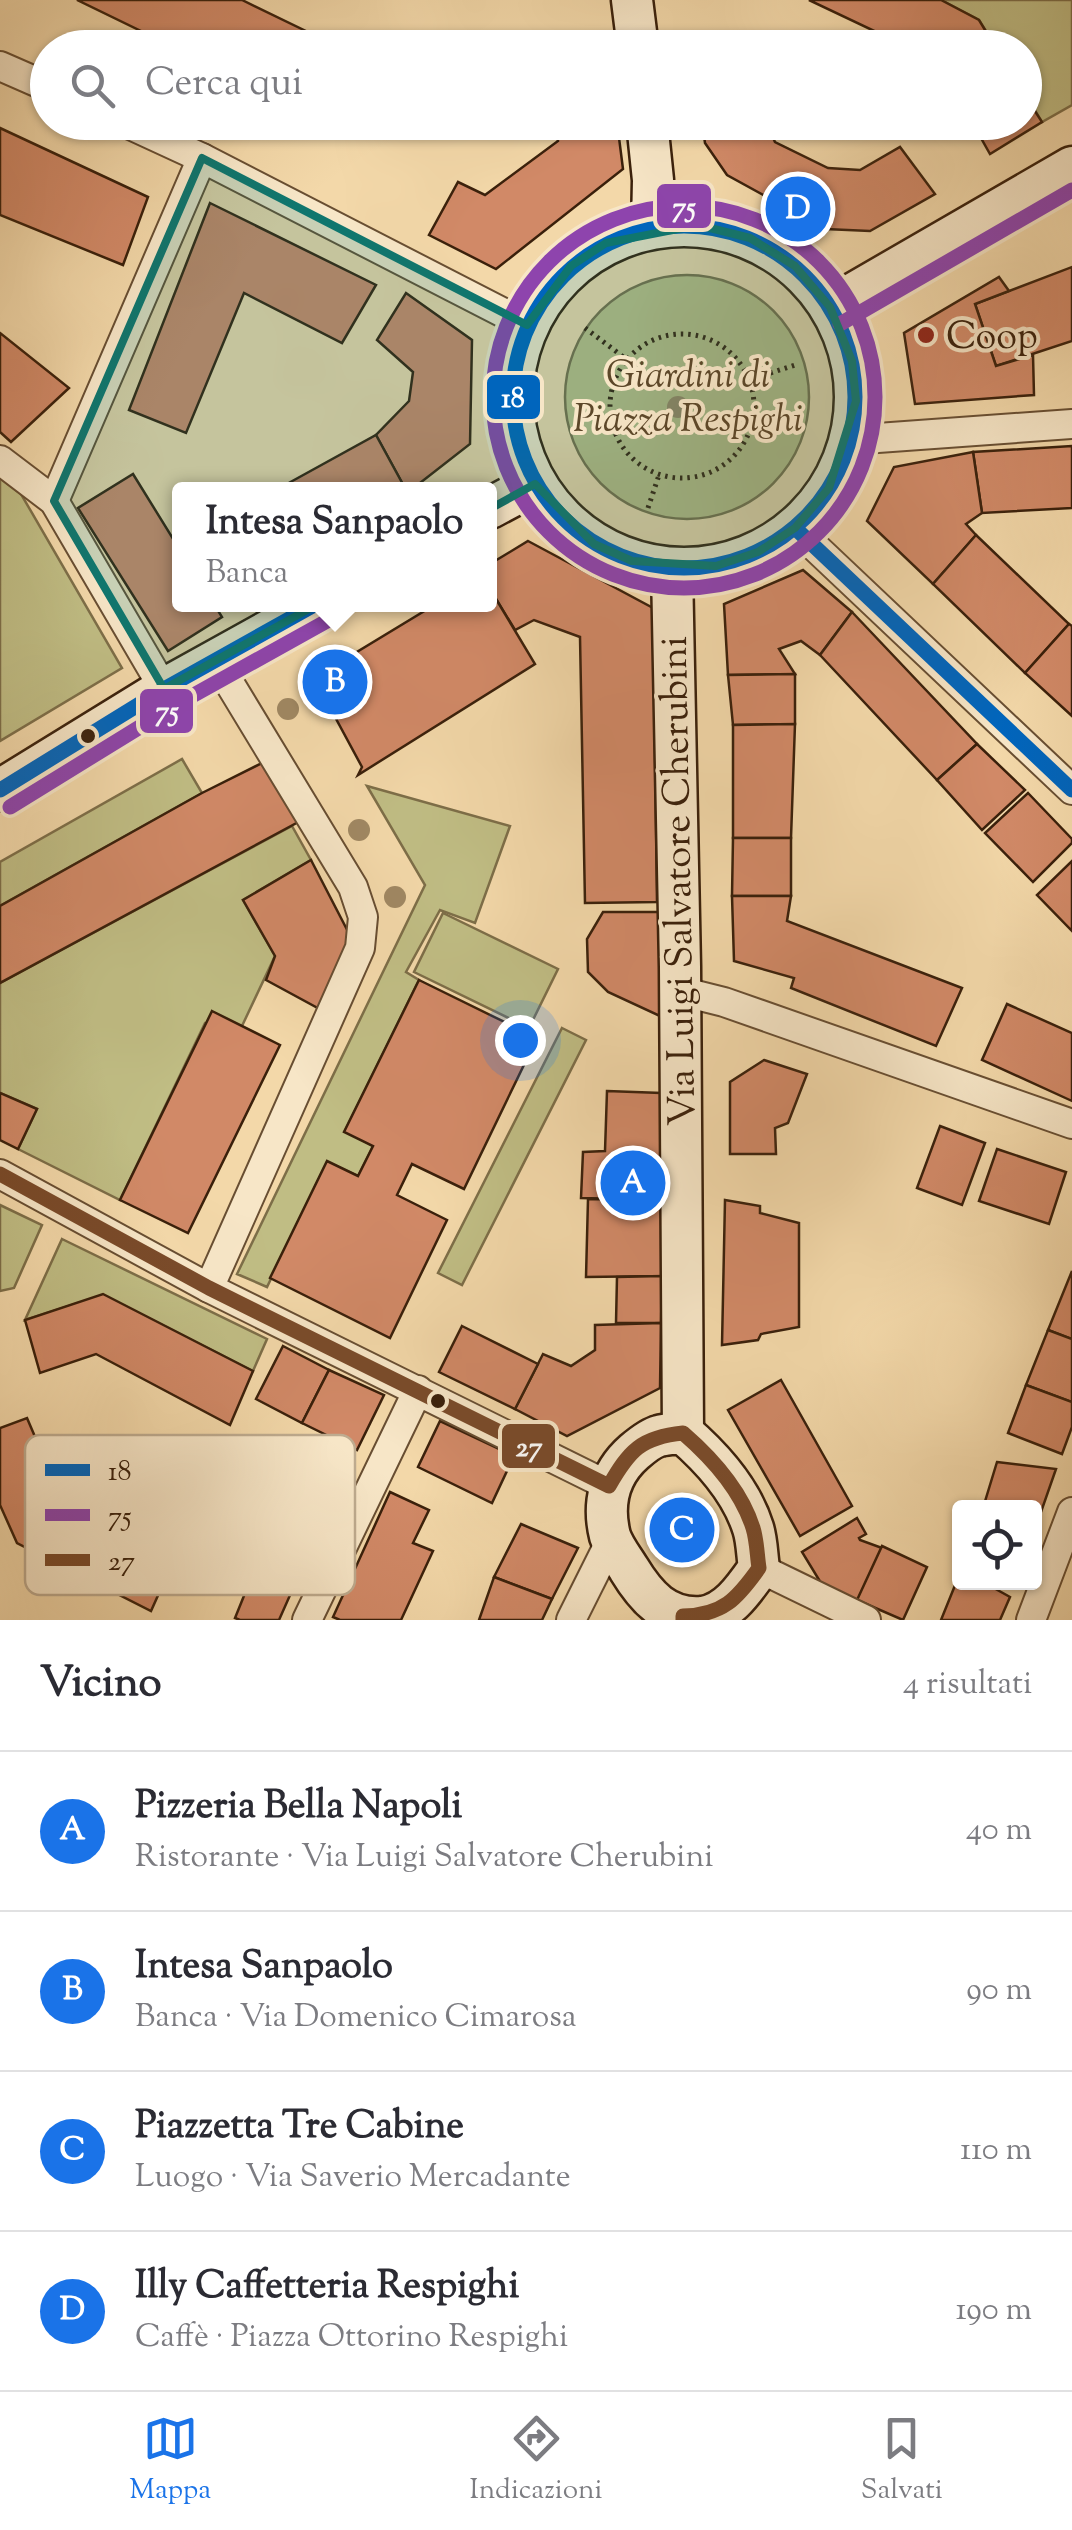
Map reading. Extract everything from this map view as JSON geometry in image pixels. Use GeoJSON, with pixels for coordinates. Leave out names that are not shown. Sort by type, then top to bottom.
{"type":"FeatureCollection","features":[{"type":"Feature","properties":{"kind":"street"},"geometry":{"type":"LineString","coordinates":[[632,0],[636,30]]}},
{"type":"Feature","properties":{"kind":"street"},"geometry":{"type":"LineString","coordinates":[[0,66],[30,79]]}},
{"type":"Feature","properties":{"kind":"street"},"geometry":{"type":"LineString","coordinates":[[163,140],[527,325]]}},
{"type":"Feature","properties":{"kind":"street"},"geometry":{"type":"LineString","coordinates":[[649,140],[654,180],[652,228]]}},
{"type":"Feature","properties":{"kind":"street"},"geometry":{"type":"LineString","coordinates":[[54,501],[202,158]]}},
{"type":"Feature","properties":{"kind":"street"},"geometry":{"type":"LineString","coordinates":[[830,307],[1072,167]]}},
{"type":"Feature","properties":{"kind":"street"},"geometry":{"type":"LineString","coordinates":[[698,225],[750,238],[795,266],[830,307],[852,361],[856,401],[850,440],[829,488],[795,528],[758,552],[716,566],[672,569],[632,561],[594,544],[561,517],[535,484],[516,432],[513,378],[527,325],[544,297],[571,266],[606,243],[652,228],[698,225]]}},
{"type":"Feature","properties":{"kind":"street"},"geometry":{"type":"LineString","coordinates":[[850,440],[1072,424]]}},
{"type":"Feature","properties":{"kind":"street"},"geometry":{"type":"LineString","coordinates":[[0,460],[54,501],[164,689]]}},
{"type":"Feature","properties":{"kind":"street"},"geometry":{"type":"LineString","coordinates":[[497,504],[535,484]]}},
{"type":"Feature","properties":{"kind":"street"},"geometry":{"type":"LineString","coordinates":[[795,528],[1072,790]]}},
{"type":"Feature","properties":{"kind":"street","name":"Via Luigi Salvatore Cherubini"},"geometry":{"type":"LineString","coordinates":[[672,569],[680,991],[682,1433]]}},
{"type":"Feature","properties":{"kind":"street"},"geometry":{"type":"LineString","coordinates":[[0,790],[164,689],[303,612]]}},
{"type":"Feature","properties":{"kind":"street"},"geometry":{"type":"LineString","coordinates":[[209,1288],[360,948],[363,917],[353,887],[216,660]]}},
{"type":"Feature","properties":{"kind":"street"},"geometry":{"type":"LineString","coordinates":[[680,991],[724,1002],[1072,1124]]}},
{"type":"Feature","properties":{"kind":"street"},"geometry":{"type":"LineString","coordinates":[[0,1174],[209,1288],[609,1486]]}},
{"type":"Feature","properties":{"kind":"street"},"geometry":{"type":"LineString","coordinates":[[355,1521],[418,1390]]}},
{"type":"Feature","properties":{"kind":"street"},"geometry":{"type":"LineString","coordinates":[[682,1433],[708,1454],[736,1494],[754,1529],[759,1568],[732,1602],[702,1617],[683,1618],[664,1610],[642,1591],[611,1540],[607,1514],[609,1486],[622,1463],[657,1436],[682,1433]]}},
{"type":"Feature","properties":{"kind":"street"},"geometry":{"type":"LineString","coordinates":[[1031,1620],[1072,1512]]}},
{"type":"Feature","properties":{"kind":"street"},"geometry":{"type":"LineString","coordinates":[[571,1620],[611,1540]]}},
{"type":"Feature","properties":{"kind":"street"},"geometry":{"type":"LineString","coordinates":[[759,1568],[866,1620]]}},
{"type":"Feature","properties":{"kind":"street"},"geometry":{"type":"LineString","coordinates":[[307,1620],[319,1595]]}},
{"type":"Feature","properties":{"kind":"path"},"geometry":{"type":"LineString","coordinates":[[585,328],[626,360]]}},
{"type":"Feature","properties":{"kind":"path"},"geometry":{"type":"LineString","coordinates":[[669,335],[694,335],[718,343],[736,359],[750,380],[754,403],[751,426],[742,447],[725,464],[705,475],[682,479],[659,475],[638,464],[622,447],[613,426],[610,403],[615,380],[626,360],[646,344],[669,335]]}},
{"type":"Feature","properties":{"kind":"path"},"geometry":{"type":"LineString","coordinates":[[750,380],[798,364]]}},
{"type":"Feature","properties":{"kind":"path"},"geometry":{"type":"LineString","coordinates":[[648,508],[659,475]]}},
{"type":"Feature","properties":{"kind":"highlighted area"},"geometry":{"type":"Polygon","coordinates":[[[202,158],[527,325],[571,266],[606,243],[698,225],[750,238],[795,266],[830,307],[852,361],[856,401],[829,488],[795,528],[758,552],[716,566],[632,561],[594,544],[535,484],[164,689],[54,501],[202,158]]]}},
{"type":"Feature","properties":{"kind":"green space"},"geometry":{"type":"Polygon","coordinates":[[[941,0],[1072,0],[1072,105],[1042,122],[1042,30],[985,30],[979,20],[941,0]]]}},
{"type":"Feature","properties":{"kind":"green space","name":"Giardini di Piazza Respighi"},"geometry":{"type":"Polygon","coordinates":[[[687,275],[734,284],[773,311],[800,350],[809,397],[800,444],[773,483],[734,510],[687,519],[640,510],[601,483],[574,444],[565,397],[574,350],[601,311],[640,284],[687,275]]]}},
{"type":"Feature","properties":{"kind":"green space"},"geometry":{"type":"Polygon","coordinates":[[[0,478],[21,494],[122,668],[0,741],[0,478]]]}},
{"type":"Feature","properties":{"kind":"green space"},"geometry":{"type":"Polygon","coordinates":[[[182,759],[202,793],[0,906],[0,862],[182,759]]]}},
{"type":"Feature","properties":{"kind":"green space"},"geometry":{"type":"Polygon","coordinates":[[[367,786],[510,826],[475,923],[440,910],[406,972],[419,980],[345,1131],[373,1146],[358,1176],[327,1162],[267,1287],[237,1274],[425,885],[367,786]]]}},
{"type":"Feature","properties":{"kind":"green space"},"geometry":{"type":"Polygon","coordinates":[[[292,826],[311,860],[243,900],[275,956],[242,1026],[205,1023],[120,1200],[18,1149],[37,1109],[0,1093],[0,983],[292,826]]]}},
{"type":"Feature","properties":{"kind":"green space"},"geometry":{"type":"Polygon","coordinates":[[[443,913],[558,969],[529,1028],[414,972],[443,913]]]}},
{"type":"Feature","properties":{"kind":"green space"},"geometry":{"type":"Polygon","coordinates":[[[562,1028],[586,1040],[462,1285],[438,1273],[562,1028]]]}},
{"type":"Feature","properties":{"kind":"green space"},"geometry":{"type":"Polygon","coordinates":[[[0,1205],[42,1225],[14,1288],[0,1291],[0,1205]]]}},
{"type":"Feature","properties":{"kind":"green space"},"geometry":{"type":"Polygon","coordinates":[[[62,1239],[267,1339],[253,1371],[103,1295],[25,1320],[62,1239]]]}},
{"type":"Feature","properties":{"kind":"building"},"geometry":{"type":"Polygon","coordinates":[[[77,0],[242,0],[304,30],[139,30],[77,0]]]}},
{"type":"Feature","properties":{"kind":"building"},"geometry":{"type":"Polygon","coordinates":[[[809,0],[941,0],[979,20],[985,30],[872,30],[809,0]]]}},
{"type":"Feature","properties":{"kind":"building"},"geometry":{"type":"Polygon","coordinates":[[[0,128],[148,197],[123,265],[0,215],[0,128]]]}},
{"type":"Feature","properties":{"kind":"building"},"geometry":{"type":"Polygon","coordinates":[[[619,140],[623,169],[496,269],[429,235],[458,182],[485,195],[558,141],[619,140]]]}},
{"type":"Feature","properties":{"kind":"building"},"geometry":{"type":"Polygon","coordinates":[[[705,140],[774,140],[828,168],[860,170],[900,147],[935,194],[870,231],[825,229],[727,175],[705,140]]]}},
{"type":"Feature","properties":{"kind":"building"},"geometry":{"type":"Polygon","coordinates":[[[982,140],[1013,140],[990,154],[982,140]]]}},
{"type":"Feature","properties":{"kind":"building"},"geometry":{"type":"Polygon","coordinates":[[[210,203],[376,285],[342,343],[244,293],[186,433],[129,410],[210,203]]]}},
{"type":"Feature","properties":{"kind":"building"},"geometry":{"type":"Polygon","coordinates":[[[1072,267],[1072,341],[996,366],[975,304],[1072,267]]]}},
{"type":"Feature","properties":{"kind":"building"},"geometry":{"type":"Polygon","coordinates":[[[999,277],[1009,291],[975,304],[996,366],[1033,355],[1034,395],[915,404],[904,333],[999,277]]]}},
{"type":"Feature","properties":{"kind":"building"},"geometry":{"type":"Polygon","coordinates":[[[406,293],[472,340],[470,444],[421,482],[402,482],[376,435],[409,401],[413,372],[377,340],[406,293]]]}},
{"type":"Feature","properties":{"kind":"building"},"geometry":{"type":"Polygon","coordinates":[[[0,333],[69,388],[11,442],[0,432],[0,333]]]}},
{"type":"Feature","properties":{"kind":"building"},"geometry":{"type":"Polygon","coordinates":[[[376,435],[402,482],[291,482],[376,435]]]}},
{"type":"Feature","properties":{"kind":"building"},"geometry":{"type":"Polygon","coordinates":[[[1072,446],[1072,508],[982,513],[973,452],[1072,446]]]}},
{"type":"Feature","properties":{"kind":"building"},"geometry":{"type":"Polygon","coordinates":[[[973,452],[982,513],[966,524],[976,535],[933,584],[867,521],[894,467],[973,452]]]}},
{"type":"Feature","properties":{"kind":"building"},"geometry":{"type":"Polygon","coordinates":[[[133,474],[172,537],[172,612],[219,612],[222,617],[168,651],[78,508],[133,474]]]}},
{"type":"Feature","properties":{"kind":"building"},"geometry":{"type":"Polygon","coordinates":[[[976,535],[1069,624],[1025,673],[933,584],[976,535]]]}},
{"type":"Feature","properties":{"kind":"building"},"geometry":{"type":"Polygon","coordinates":[[[528,541],[653,608],[657,902],[585,903],[580,637],[534,620],[515,630],[497,600],[497,560],[528,541]]]}},
{"type":"Feature","properties":{"kind":"building"},"geometry":{"type":"Polygon","coordinates":[[[803,570],[852,612],[820,655],[801,641],[779,649],[795,674],[728,675],[724,604],[803,570]]]}},
{"type":"Feature","properties":{"kind":"building"},"geometry":{"type":"Polygon","coordinates":[[[497,601],[535,664],[358,775],[362,767],[314,678],[423,612],[497,612],[497,601]]]}},
{"type":"Feature","properties":{"kind":"building"},"geometry":{"type":"Polygon","coordinates":[[[852,612],[977,744],[937,780],[820,655],[852,612]]]}},
{"type":"Feature","properties":{"kind":"building"},"geometry":{"type":"Polygon","coordinates":[[[1069,624],[1072,626],[1072,716],[1025,673],[1069,624]]]}},
{"type":"Feature","properties":{"kind":"building"},"geometry":{"type":"Polygon","coordinates":[[[795,674],[795,724],[733,725],[728,675],[795,674]]]}},
{"type":"Feature","properties":{"kind":"building"},"geometry":{"type":"Polygon","coordinates":[[[795,724],[791,838],[733,838],[733,725],[795,724]]]}},
{"type":"Feature","properties":{"kind":"building"},"geometry":{"type":"Polygon","coordinates":[[[977,744],[1025,790],[982,830],[937,780],[977,744]]]}},
{"type":"Feature","properties":{"kind":"building"},"geometry":{"type":"Polygon","coordinates":[[[268,760],[302,820],[0,983],[0,906],[268,760]]]}},
{"type":"Feature","properties":{"kind":"building"},"geometry":{"type":"Polygon","coordinates":[[[1028,793],[1072,839],[1033,882],[985,833],[1028,793]]]}},
{"type":"Feature","properties":{"kind":"building"},"geometry":{"type":"Polygon","coordinates":[[[733,838],[791,838],[791,896],[732,896],[733,838]]]}},
{"type":"Feature","properties":{"kind":"building"},"geometry":{"type":"Polygon","coordinates":[[[311,860],[357,949],[327,1013],[266,980],[275,956],[243,900],[311,860]]]}},
{"type":"Feature","properties":{"kind":"building"},"geometry":{"type":"Polygon","coordinates":[[[1072,861],[1072,931],[1037,895],[1072,861]]]}},
{"type":"Feature","properties":{"kind":"building"},"geometry":{"type":"Polygon","coordinates":[[[732,896],[791,896],[787,921],[962,988],[936,1046],[791,988],[794,978],[734,961],[732,896]]]}},
{"type":"Feature","properties":{"kind":"building"},"geometry":{"type":"Polygon","coordinates":[[[603,912],[661,912],[662,1017],[608,992],[588,972],[587,939],[603,912]]]}},
{"type":"Feature","properties":{"kind":"building"},"geometry":{"type":"Polygon","coordinates":[[[419,980],[537,1038],[464,1189],[412,1164],[397,1195],[447,1220],[390,1338],[270,1278],[327,1161],[358,1176],[373,1146],[344,1132],[419,980]]]}},
{"type":"Feature","properties":{"kind":"building"},"geometry":{"type":"Polygon","coordinates":[[[1007,1004],[1072,1033],[1072,1101],[982,1060],[1007,1004]]]}},
{"type":"Feature","properties":{"kind":"building"},"geometry":{"type":"Polygon","coordinates":[[[212,1011],[280,1045],[188,1233],[120,1200],[212,1011]]]}},
{"type":"Feature","properties":{"kind":"building"},"geometry":{"type":"Polygon","coordinates":[[[764,1060],[807,1074],[788,1123],[775,1128],[776,1154],[730,1154],[730,1082],[764,1060]]]}},
{"type":"Feature","properties":{"kind":"building"},"geometry":{"type":"Polygon","coordinates":[[[607,1091],[661,1093],[662,1200],[581,1198],[583,1152],[605,1151],[607,1091]]]}},
{"type":"Feature","properties":{"kind":"building"},"geometry":{"type":"Polygon","coordinates":[[[0,1093],[37,1109],[18,1149],[0,1140],[0,1093]]]}},
{"type":"Feature","properties":{"kind":"building"},"geometry":{"type":"Polygon","coordinates":[[[940,1126],[985,1143],[962,1205],[917,1188],[940,1126]]]}},
{"type":"Feature","properties":{"kind":"building"},"geometry":{"type":"Polygon","coordinates":[[[997,1149],[1066,1172],[1049,1224],[979,1201],[997,1149]]]}},
{"type":"Feature","properties":{"kind":"building"},"geometry":{"type":"Polygon","coordinates":[[[588,1199],[662,1200],[662,1276],[586,1277],[588,1199]]]}},
{"type":"Feature","properties":{"kind":"building"},"geometry":{"type":"Polygon","coordinates":[[[725,1200],[760,1206],[760,1213],[799,1223],[799,1327],[761,1334],[758,1340],[722,1345],[725,1200]]]}},
{"type":"Feature","properties":{"kind":"building"},"geometry":{"type":"Polygon","coordinates":[[[1072,1271],[1072,1339],[1048,1330],[1072,1271]]]}},
{"type":"Feature","properties":{"kind":"building"},"geometry":{"type":"Polygon","coordinates":[[[662,1276],[661,1323],[616,1323],[617,1277],[662,1276]]]}},
{"type":"Feature","properties":{"kind":"building"},"geometry":{"type":"Polygon","coordinates":[[[103,1294],[253,1371],[230,1425],[96,1354],[40,1373],[25,1320],[103,1294]]]}},
{"type":"Feature","properties":{"kind":"building"},"geometry":{"type":"Polygon","coordinates":[[[661,1323],[660,1388],[567,1436],[515,1409],[543,1354],[571,1366],[595,1350],[595,1325],[661,1323]]]}},
{"type":"Feature","properties":{"kind":"building"},"geometry":{"type":"Polygon","coordinates":[[[462,1326],[538,1364],[515,1409],[439,1372],[462,1326]]]}},
{"type":"Feature","properties":{"kind":"building"},"geometry":{"type":"Polygon","coordinates":[[[1048,1330],[1072,1339],[1072,1402],[1026,1385],[1048,1330]]]}},
{"type":"Feature","properties":{"kind":"building"},"geometry":{"type":"Polygon","coordinates":[[[283,1346],[329,1370],[302,1423],[256,1399],[283,1346]]]}},
{"type":"Feature","properties":{"kind":"building"},"geometry":{"type":"Polygon","coordinates":[[[329,1370],[384,1395],[357,1450],[355,1435],[326,1435],[302,1423],[329,1370]]]}},
{"type":"Feature","properties":{"kind":"building"},"geometry":{"type":"Polygon","coordinates":[[[781,1380],[852,1506],[800,1536],[728,1410],[781,1380]]]}},
{"type":"Feature","properties":{"kind":"building"},"geometry":{"type":"Polygon","coordinates":[[[1026,1385],[1072,1402],[1072,1427],[1062,1454],[1008,1433],[1026,1385]]]}},
{"type":"Feature","properties":{"kind":"building"},"geometry":{"type":"Polygon","coordinates":[[[27,1418],[34,1435],[25,1435],[25,1547],[17,1543],[0,1505],[0,1428],[27,1418]]]}},
{"type":"Feature","properties":{"kind":"building"},"geometry":{"type":"Polygon","coordinates":[[[440,1421],[514,1456],[492,1503],[418,1467],[440,1421]]]}},
{"type":"Feature","properties":{"kind":"building"},"geometry":{"type":"Polygon","coordinates":[[[997,1462],[1056,1469],[1042,1509],[1042,1500],[985,1500],[997,1462]]]}},
{"type":"Feature","properties":{"kind":"building"},"geometry":{"type":"Polygon","coordinates":[[[390,1492],[429,1510],[413,1543],[433,1551],[401,1620],[333,1617],[343,1595],[355,1595],[355,1569],[390,1492]]]}},
{"type":"Feature","properties":{"kind":"building"},"geometry":{"type":"Polygon","coordinates":[[[857,1518],[866,1534],[860,1540],[882,1548],[855,1606],[824,1588],[802,1552],[857,1518]]]}},
{"type":"Feature","properties":{"kind":"building"},"geometry":{"type":"Polygon","coordinates":[[[521,1524],[578,1548],[552,1599],[494,1577],[521,1524]]]}},
{"type":"Feature","properties":{"kind":"building"},"geometry":{"type":"Polygon","coordinates":[[[882,1546],[927,1567],[903,1620],[857,1600],[882,1546]]]}},
{"type":"Feature","properties":{"kind":"building"},"geometry":{"type":"Polygon","coordinates":[[[494,1577],[552,1599],[542,1620],[479,1620],[494,1577]]]}},
{"type":"Feature","properties":{"kind":"building"},"geometry":{"type":"Polygon","coordinates":[[[953,1590],[997,1590],[1010,1597],[1000,1620],[941,1620],[953,1590]]]}},
{"type":"Feature","properties":{"kind":"building"},"geometry":{"type":"Polygon","coordinates":[[[119,1595],[158,1595],[151,1611],[119,1595]]]}},
{"type":"Feature","properties":{"kind":"building"},"geometry":{"type":"Polygon","coordinates":[[[244,1595],[290,1595],[279,1620],[235,1618],[244,1595]]]}},
{"type":"Feature","properties":{"kind":"transit line","name":"75"},"geometry":{"type":"LineString","coordinates":[[840,324],[1072,190]]}},
{"type":"Feature","properties":{"kind":"transit line","name":"75"},"geometry":{"type":"LineString","coordinates":[[684,206],[721,210],[757,221],[790,238],[819,262],[843,291],[860,324],[871,360],[875,397],[871,434],[860,470],[843,503],[819,532],[790,556],[757,573],[721,584],[684,588],[647,584],[611,573],[578,556],[549,532],[525,503],[508,470],[497,434],[493,397],[497,360],[508,324],[525,291],[549,262],[578,238],[611,221],[647,210],[684,206]]}},
{"type":"Feature","properties":{"kind":"transit line","name":"18"},"geometry":{"type":"LineString","coordinates":[[684,226],[717,229],[749,239],[779,255],[805,276],[826,302],[842,332],[852,364],[855,397],[852,430],[842,462],[826,492],[805,518],[779,539],[749,555],[717,565],[684,568],[651,565],[619,555],[589,539],[563,518],[542,492],[526,462],[516,430],[513,397],[516,364],[526,332],[542,302],[563,276],[589,255],[619,239],[651,229],[684,226]]}},
{"type":"Feature","properties":{"kind":"transit line","name":"18"},"geometry":{"type":"LineString","coordinates":[[795,528],[1072,790]]}},
{"type":"Feature","properties":{"kind":"transit line","name":"18"},"geometry":{"type":"LineString","coordinates":[[0,790],[164,689],[302,612]]}},
{"type":"Feature","properties":{"kind":"transit line","name":"75"},"geometry":{"type":"LineString","coordinates":[[10,807],[174,706],[327,621]]}},
{"type":"Feature","properties":{"kind":"transit line","name":"27"},"geometry":{"type":"LineString","coordinates":[[0,1174],[209,1288],[609,1486],[630,1455],[646,1442],[683,1433],[715,1464],[741,1501],[754,1533],[759,1568],[728,1603],[709,1612],[683,1616],[683,1620]]}},
{"type":"Feature","properties":{"kind":"place","name":"Illy Caffetteria Respighi"},"geometry":{"type":"Point","coordinates":[798,209]}},
{"type":"Feature","properties":{"kind":"place","name":"Coop"},"geometry":{"type":"Point","coordinates":[926,335]}},
{"type":"Feature","properties":{"kind":"place","name":"Intesa Sanpaolo"},"geometry":{"type":"Point","coordinates":[335,682]}},
{"type":"Feature","properties":{"kind":"place","name":"Pizzeria Bella Napoli"},"geometry":{"type":"Point","coordinates":[633,1183]}},
{"type":"Feature","properties":{"kind":"place","name":"Piazzetta Tre Cabine"},"geometry":{"type":"Point","coordinates":[682,1530]}}]}
